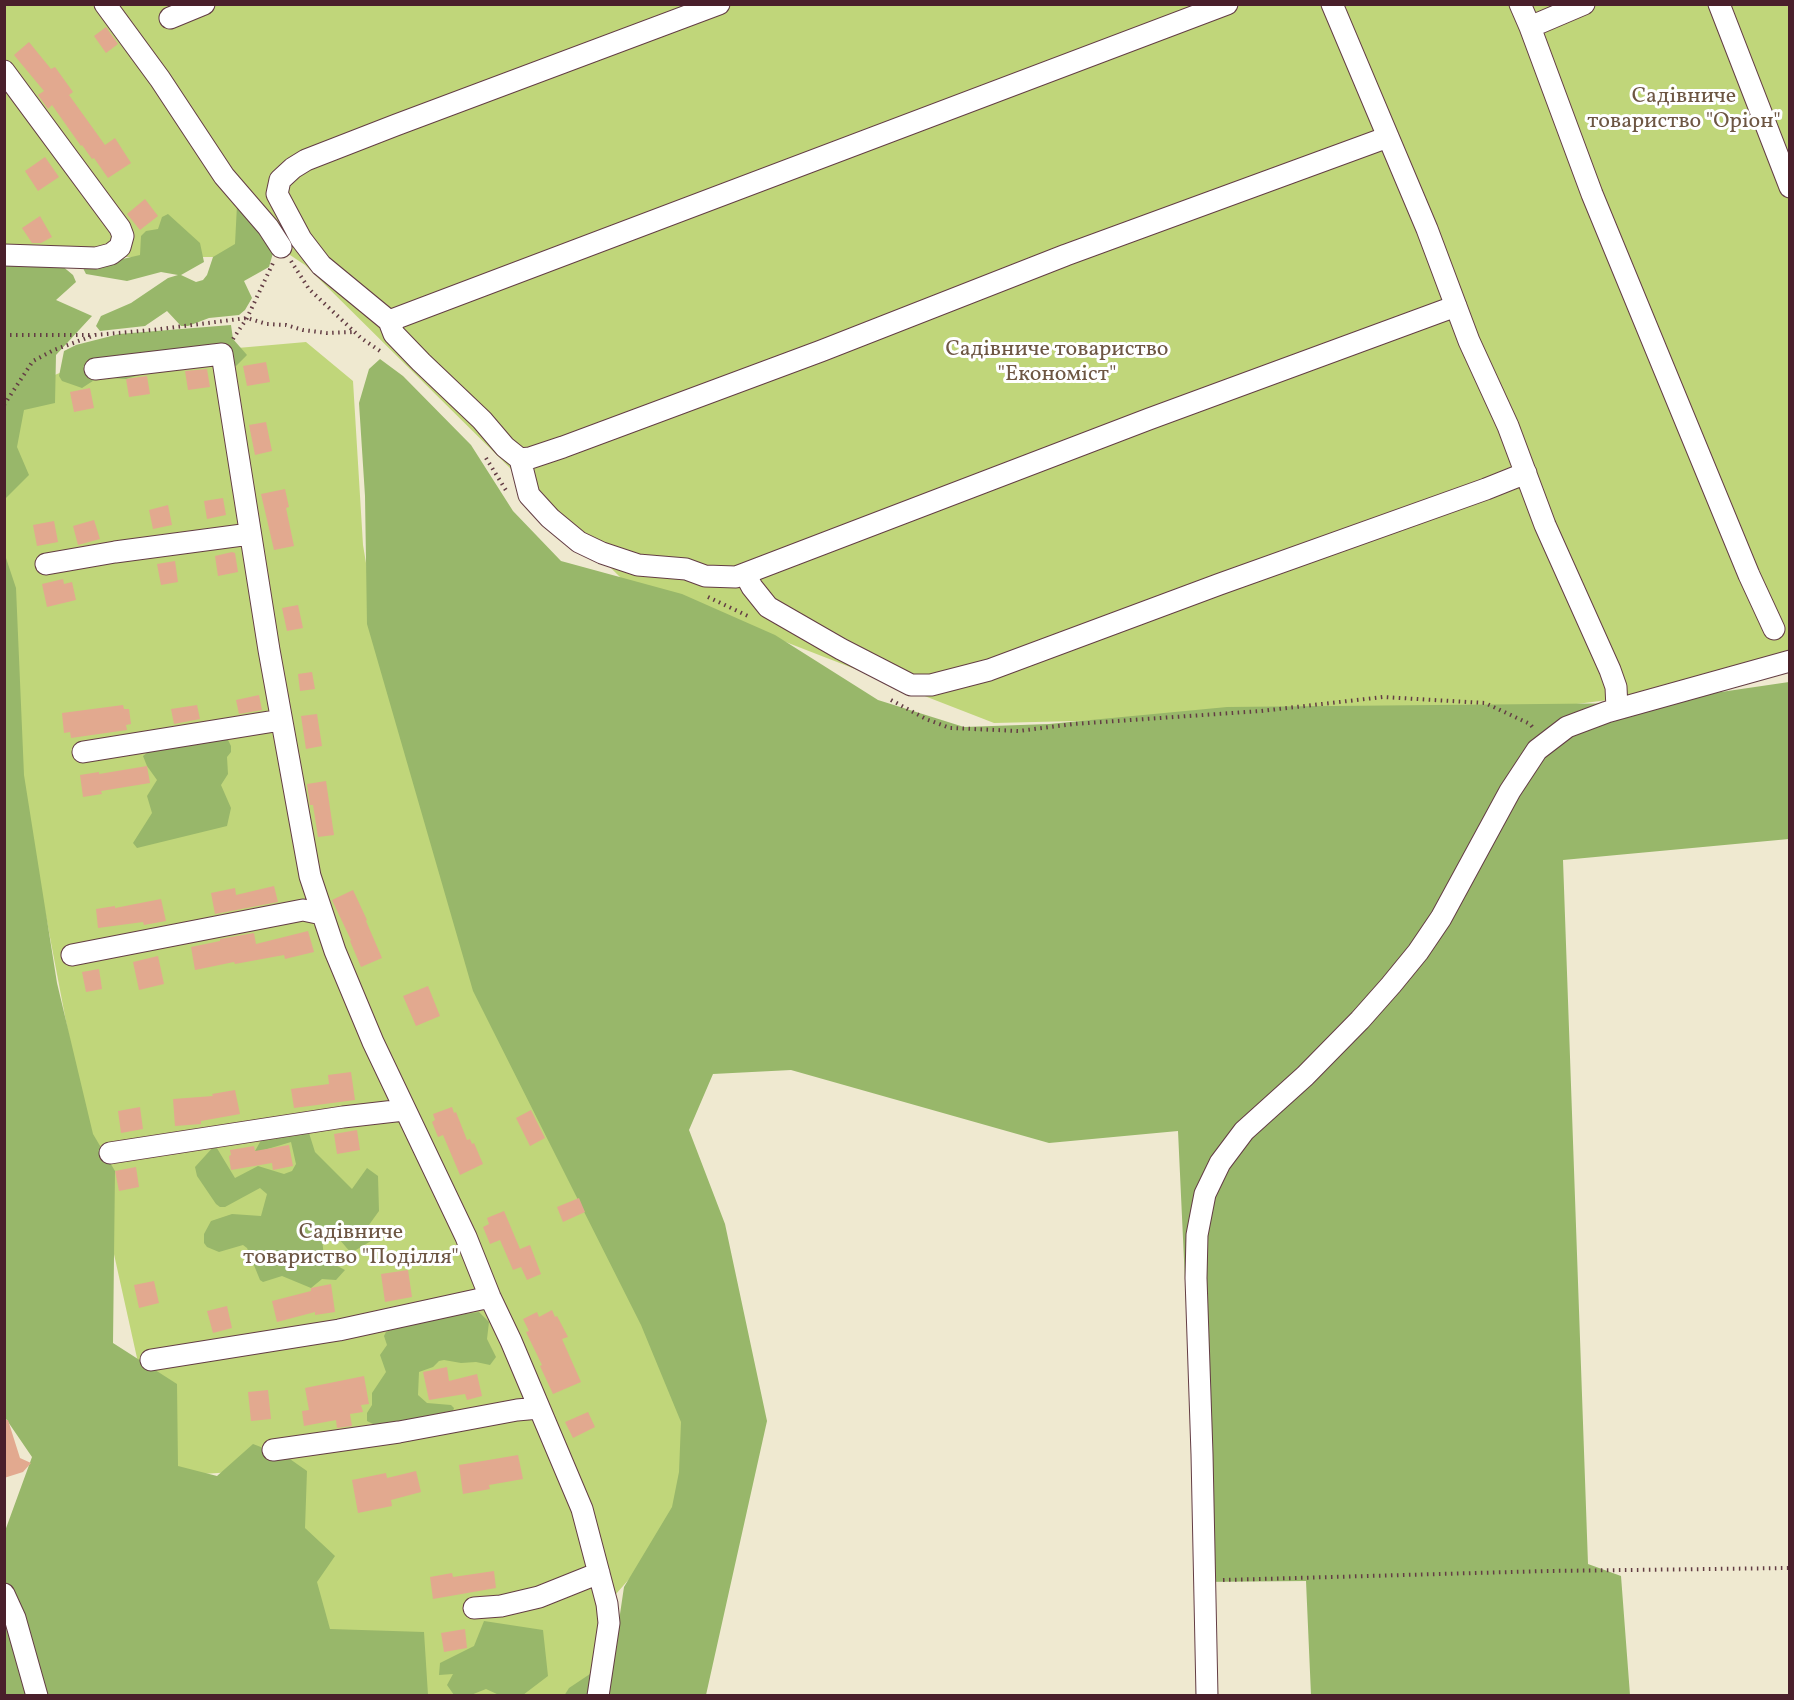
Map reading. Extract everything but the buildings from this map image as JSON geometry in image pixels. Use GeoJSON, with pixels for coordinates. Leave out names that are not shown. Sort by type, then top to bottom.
{"type":"FeatureCollection","features":[{"type":"Feature","properties":{"kind":"street"},"geometry":{"type":"LineString","coordinates":[[105,4],[160,79],[224,176],[268,227],[281,248]]}},
{"type":"Feature","properties":{"kind":"street"},"geometry":{"type":"LineString","coordinates":[[170,18],[204,4]]}},
{"type":"Feature","properties":{"kind":"street"},"geometry":{"type":"LineString","coordinates":[[719,4],[306,160],[292,168],[280,180],[277,194],[301,239],[321,265],[389,321],[394,334],[400,341],[482,420],[505,447],[520,459],[529,495],[550,518],[579,542],[602,553],[638,565],[686,570],[705,576],[736,577],[1171,410],[1456,306]]}},
{"type":"Feature","properties":{"kind":"street"},"geometry":{"type":"LineString","coordinates":[[389,321],[1227,4]]}},
{"type":"Feature","properties":{"kind":"street"},"geometry":{"type":"LineString","coordinates":[[1332,4],[1427,228],[1469,341],[1508,426],[1545,525],[1610,670],[1616,687],[1617,709]]}},
{"type":"Feature","properties":{"kind":"street"},"geometry":{"type":"LineString","coordinates":[[1520,4],[1592,194],[1749,575],[1774,629]]}},
{"type":"Feature","properties":{"kind":"street"},"geometry":{"type":"LineString","coordinates":[[1530,27],[1584,4]]}},
{"type":"Feature","properties":{"kind":"street"},"geometry":{"type":"LineString","coordinates":[[1719,4],[1790,187]]}},
{"type":"Feature","properties":{"kind":"street"},"geometry":{"type":"LineString","coordinates":[[4,70],[120,228],[123,236],[120,247],[111,254],[96,258],[4,255]]}},
{"type":"Feature","properties":{"kind":"street"},"geometry":{"type":"LineString","coordinates":[[520,459],[530,458],[574,443],[821,351],[1065,255],[1388,137]]}},
{"type":"Feature","properties":{"kind":"street"},"geometry":{"type":"LineString","coordinates":[[95,369],[222,354],[281,720],[310,876],[335,951],[373,1042],[466,1237],[582,1509],[607,1604],[609,1623],[598,1695]]}},
{"type":"Feature","properties":{"kind":"street"},"geometry":{"type":"LineString","coordinates":[[745,574],[768,607],[841,649],[911,685],[931,685],[989,670],[1526,473]]}},
{"type":"Feature","properties":{"kind":"street"},"geometry":{"type":"LineString","coordinates":[[46,564],[115,552],[250,534]]}},
{"type":"Feature","properties":{"kind":"street"},"geometry":{"type":"LineString","coordinates":[[1207,1695],[1196,1278],[1197,1235],[1205,1194],[1220,1162],[1244,1131],[1305,1076],[1360,1020],[1418,952],[1442,918],[1510,791],[1537,750],[1567,727],[1617,709],[1790,661]]}},
{"type":"Feature","properties":{"kind":"street"},"geometry":{"type":"LineString","coordinates":[[83,752],[281,720]]}},
{"type":"Feature","properties":{"kind":"street"},"geometry":{"type":"LineString","coordinates":[[72,955],[303,910],[322,914]]}},
{"type":"Feature","properties":{"kind":"street"},"geometry":{"type":"LineString","coordinates":[[110,1153],[343,1117],[404,1110]]}},
{"type":"Feature","properties":{"kind":"street"},"geometry":{"type":"LineString","coordinates":[[151,1360],[339,1330],[490,1297]]}},
{"type":"Feature","properties":{"kind":"street"},"geometry":{"type":"LineString","coordinates":[[273,1450],[399,1432],[539,1408]]}},
{"type":"Feature","properties":{"kind":"street"},"geometry":{"type":"LineString","coordinates":[[474,1608],[501,1606],[539,1597],[599,1573]]}},
{"type":"Feature","properties":{"kind":"street"},"geometry":{"type":"LineString","coordinates":[[4,1594],[15,1618],[37,1695]]}},
{"type":"Feature","properties":{"kind":"path"},"geometry":{"type":"LineString","coordinates":[[222,354],[247,318],[281,248],[309,289],[361,338],[388,356]]}},
{"type":"Feature","properties":{"kind":"path"},"geometry":{"type":"LineString","coordinates":[[4,335],[95,335]]}},
{"type":"Feature","properties":{"kind":"path"},"geometry":{"type":"LineString","coordinates":[[483,454],[513,500]]}},
{"type":"Feature","properties":{"kind":"path"},"geometry":{"type":"LineString","coordinates":[[707,596],[751,618]]}},
{"type":"Feature","properties":{"kind":"path"},"geometry":{"type":"LineString","coordinates":[[884,695],[926,719],[950,728],[1018,731],[1074,724],[1260,711],[1383,697],[1485,703],[1530,724],[1547,742]]}},
{"type":"Feature","properties":{"kind":"path"},"geometry":{"type":"LineString","coordinates":[[1205,1580],[1548,1571],[1790,1568]]}},
{"type":"Feature","properties":{"kind":"green space","name":"Садівниче товариство \"Економіст\""},"geometry":{"type":"Polygon","coordinates":[[[4,5],[1789,5],[1789,665],[1678,691],[1530,710],[994,723],[621,578],[305,265],[278,247],[248,257],[5,257],[4,5]]]}},
{"type":"Feature","properties":{"kind":"green space"},"geometry":{"type":"Polygon","coordinates":[[[237,205],[265,228],[273,253],[269,267],[244,281],[252,298],[245,310],[239,315],[209,318],[188,326],[181,326],[167,311],[145,326],[100,331],[96,326],[101,316],[131,303],[168,278],[178,275],[161,272],[127,281],[86,274],[83,268],[140,255],[141,236],[146,231],[158,229],[162,217],[168,214],[200,243],[204,262],[181,275],[196,282],[203,280],[213,257],[235,244],[237,205]]]}},
{"type":"Feature","properties":{"kind":"green space"},"geometry":{"type":"Polygon","coordinates":[[[5,264],[61,265],[73,275],[76,282],[56,300],[92,316],[56,355],[55,403],[24,410],[17,447],[29,475],[5,499],[5,264]]]}},
{"type":"Feature","properties":{"kind":"green space"},"geometry":{"type":"Polygon","coordinates":[[[231,325],[233,339],[247,355],[236,366],[222,355],[200,357],[126,379],[99,377],[82,388],[62,381],[59,376],[64,351],[76,345],[119,334],[231,325]]]}},
{"type":"Feature","properties":{"kind":"green space","name":"Садівниче товариство \"Поділля\""},"geometry":{"type":"Polygon","coordinates":[[[306,342],[353,381],[363,545],[380,647],[687,1417],[687,1513],[616,1594],[603,1695],[290,1695],[282,1469],[170,1476],[139,1367],[88,1137],[21,785],[4,665],[4,426],[35,383],[89,361],[306,342]]]}},
{"type":"Feature","properties":{"kind":"green space"},"geometry":{"type":"Polygon","coordinates":[[[380,359],[403,376],[471,445],[513,511],[561,561],[682,594],[775,635],[878,700],[964,727],[1049,724],[1227,707],[1646,703],[1789,682],[1789,839],[1563,860],[1588,1564],[1621,1576],[1630,1695],[1311,1695],[1306,1581],[1199,1582],[1178,1131],[1049,1143],[791,1070],[713,1074],[689,1130],[725,1224],[767,1421],[706,1695],[608,1695],[624,1587],[672,1507],[679,1472],[681,1422],[641,1325],[473,991],[367,624],[365,496],[359,403],[369,369],[380,359]]]}},
{"type":"Feature","properties":{"kind":"green space"},"geometry":{"type":"Polygon","coordinates":[[[4,552],[16,588],[24,775],[57,983],[93,1134],[115,1171],[113,1343],[177,1384],[178,1466],[217,1476],[253,1444],[287,1457],[307,1471],[305,1528],[335,1556],[317,1582],[330,1629],[424,1632],[428,1695],[42,1695],[4,1578],[5,1531],[32,1457],[4,1416],[4,552]]]}},
{"type":"Feature","properties":{"kind":"green space"},"geometry":{"type":"Polygon","coordinates":[[[216,737],[228,740],[231,746],[231,752],[227,757],[228,774],[221,785],[231,808],[227,826],[137,848],[133,843],[152,813],[147,796],[157,780],[143,756],[158,749],[216,737]]]}},
{"type":"Feature","properties":{"kind":"green space"},"geometry":{"type":"Polygon","coordinates":[[[309,1133],[315,1152],[352,1189],[367,1168],[378,1176],[379,1211],[366,1229],[371,1241],[351,1253],[334,1233],[322,1237],[324,1259],[345,1270],[336,1280],[322,1279],[311,1288],[282,1276],[263,1282],[260,1280],[247,1248],[243,1245],[219,1252],[207,1247],[204,1243],[204,1234],[211,1221],[232,1214],[261,1216],[267,1194],[260,1188],[225,1207],[220,1207],[197,1176],[195,1167],[215,1145],[235,1178],[258,1166],[284,1174],[292,1171],[296,1164],[291,1142],[254,1153],[260,1142],[263,1138],[309,1133]]]}},
{"type":"Feature","properties":{"kind":"green space"},"geometry":{"type":"Polygon","coordinates":[[[479,1312],[489,1322],[487,1339],[496,1357],[490,1365],[444,1360],[419,1372],[418,1395],[427,1403],[451,1405],[454,1408],[453,1411],[379,1427],[367,1421],[367,1413],[372,1405],[372,1393],[386,1372],[380,1355],[387,1345],[384,1336],[386,1332],[415,1321],[479,1312]]]}},
{"type":"Feature","properties":{"kind":"green space"},"geometry":{"type":"Polygon","coordinates":[[[4,1616],[31,1695],[5,1695],[4,1616]]]}},
{"type":"Feature","properties":{"kind":"green space"},"geometry":{"type":"Polygon","coordinates":[[[484,1621],[543,1630],[548,1676],[523,1695],[499,1695],[486,1689],[471,1695],[454,1695],[447,1685],[453,1674],[439,1675],[440,1663],[474,1646],[484,1621]]]}},
{"type":"Feature","properties":{"kind":"green space"},"geometry":{"type":"Polygon","coordinates":[[[590,1674],[595,1685],[592,1695],[564,1696],[569,1688],[590,1674]]]}},
{"type":"Feature","properties":{"kind":"park label","name":"Садівниче товариство \"Оріон\""},"geometry":{"type":"Point","coordinates":[1684,110]}}]}
